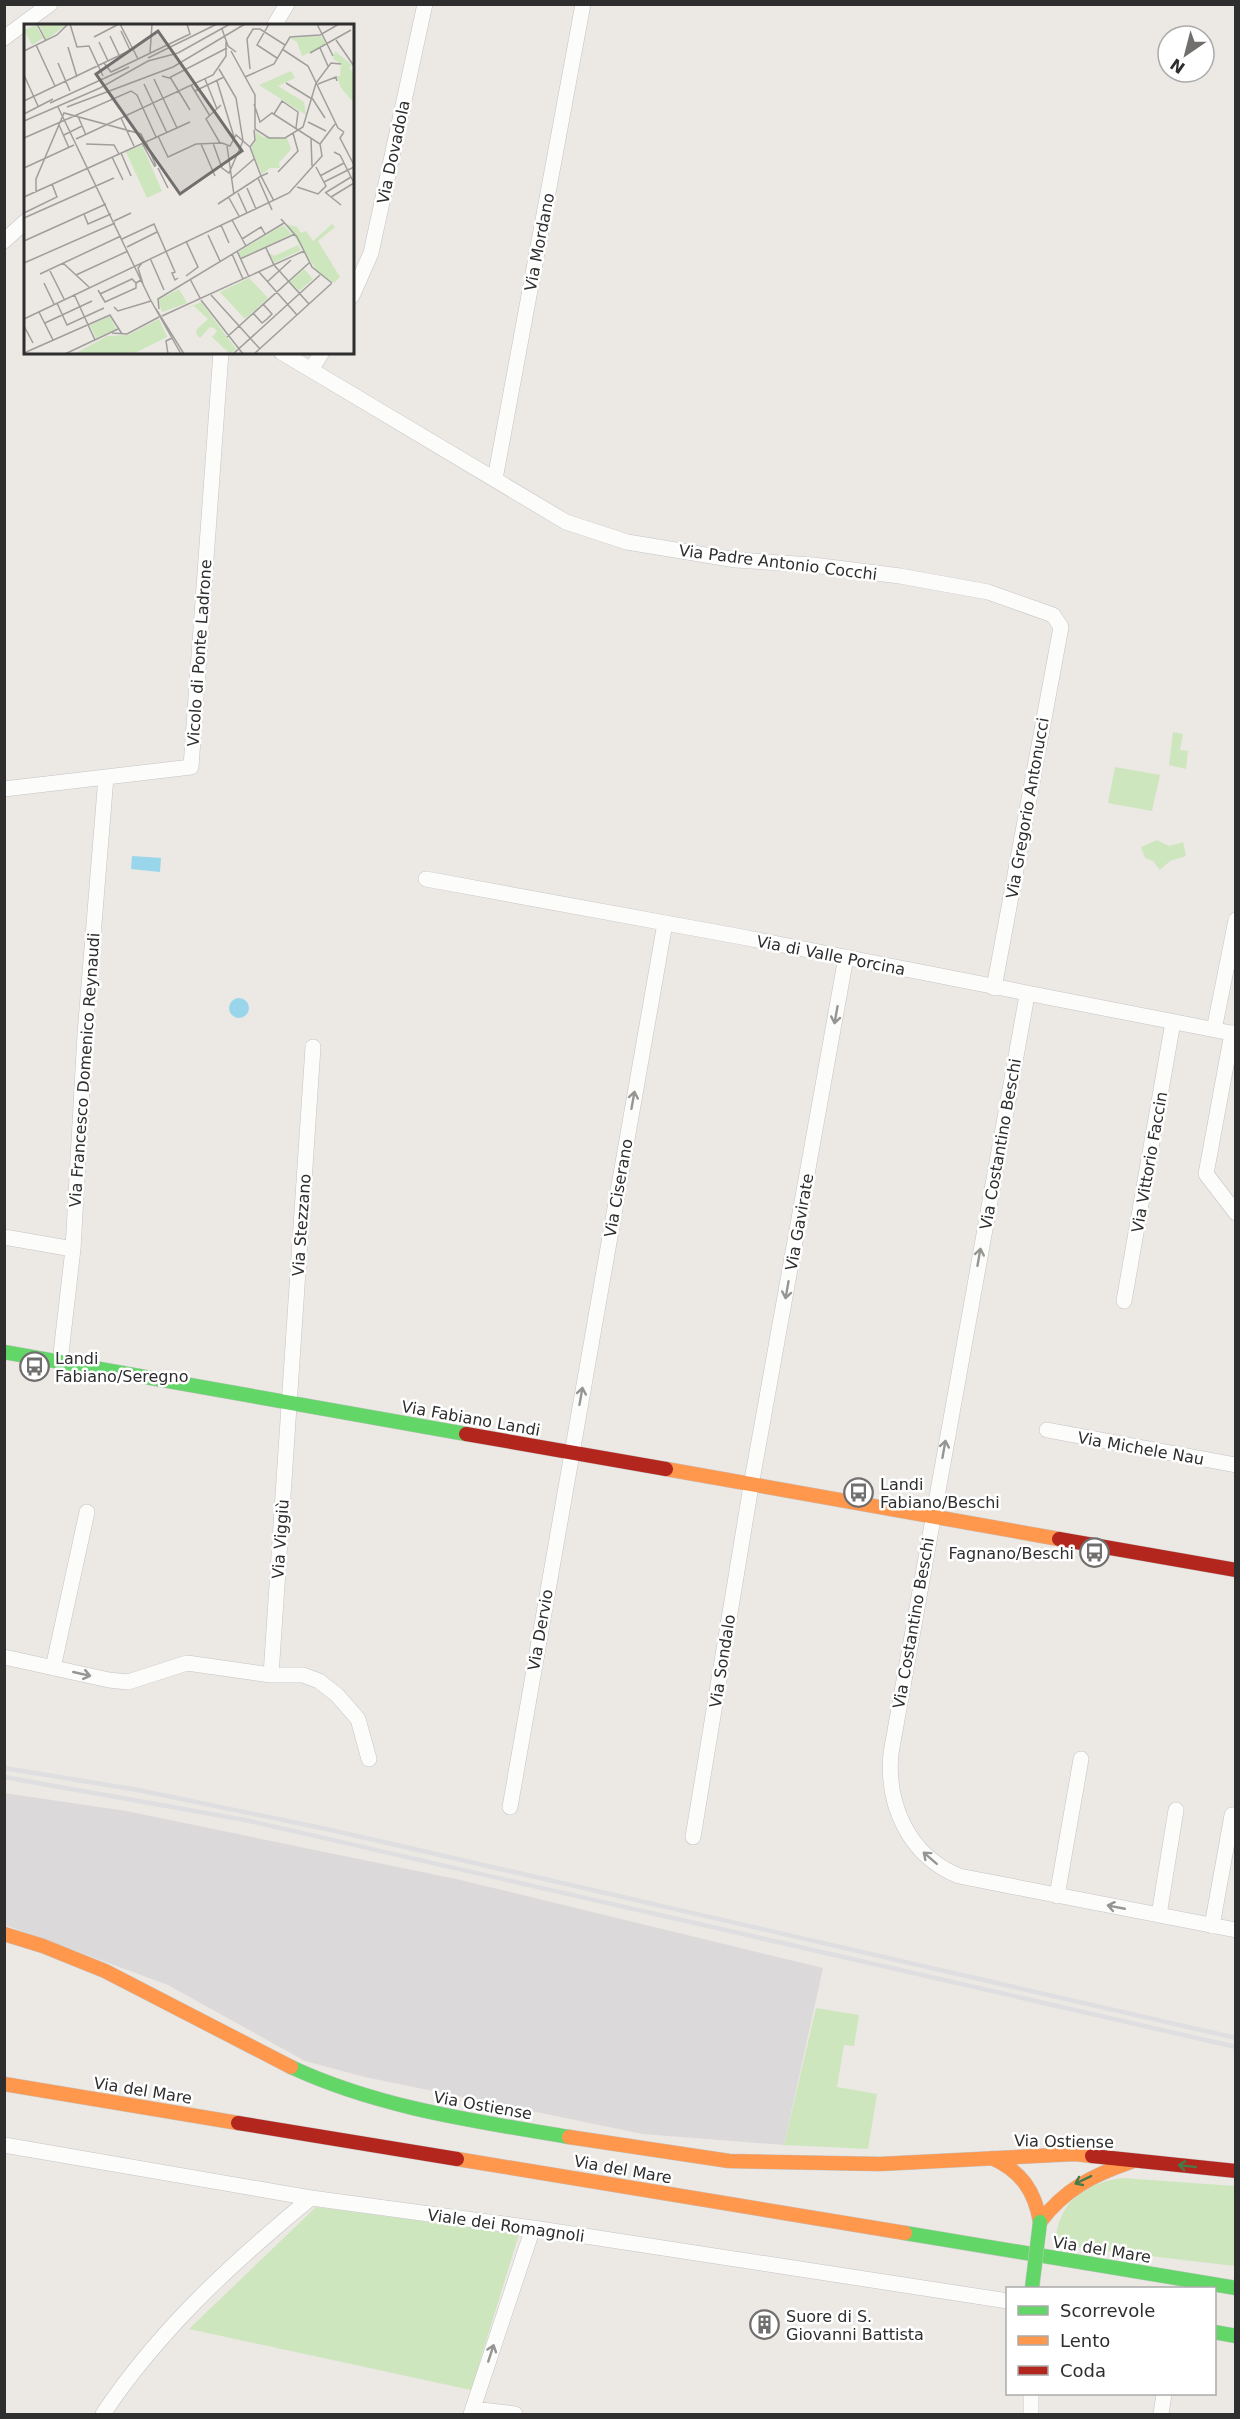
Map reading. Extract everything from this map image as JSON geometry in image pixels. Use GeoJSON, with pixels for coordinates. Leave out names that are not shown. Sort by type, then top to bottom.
{"type":"FeatureCollection","features":[{"type":"Feature","properties":{"kind":"main road","name":"Via Fabiano Landi"},"geometry":{"type":"LineString","coordinates":[[4,1352],[1236,1570]]}},
{"type":"Feature","properties":{"kind":"main road","name":"Via Ostiense"},"geometry":{"type":"LineString","coordinates":[[4,1934],[53,1950],[121,1979],[302,2073],[344,2090],[401,2106],[557,2135],[716,2160],[880,2164],[1075,2154],[1236,2171]]}},
{"type":"Feature","properties":{"kind":"main road","name":"Via del Mare"},"geometry":{"type":"LineString","coordinates":[[4,2084],[1236,2288]]}},
{"type":"Feature","properties":{"kind":"main road","name":"Via Ostiense"},"geometry":{"type":"LineString","coordinates":[[990,2157],[1015,2169],[1028,2181],[1036,2199],[1040,2222],[1032,2287]]}},
{"type":"Feature","properties":{"kind":"main road","name":"Via Ostiense"},"geometry":{"type":"LineString","coordinates":[[1040,2222],[1057,2198],[1070,2187],[1093,2175],[1138,2160]]}},
{"type":"Feature","properties":{"kind":"main road"},"geometry":{"type":"LineString","coordinates":[[1128,2270],[1236,2276]]}},
{"type":"Feature","properties":{"kind":"main road"},"geometry":{"type":"LineString","coordinates":[[1216,2332],[1236,2336]]}},
{"type":"Feature","properties":{"kind":"street"},"geometry":{"type":"LineString","coordinates":[[4,38],[50,4]]}},
{"type":"Feature","properties":{"kind":"street"},"geometry":{"type":"LineString","coordinates":[[275,24],[287,4]]}},
{"type":"Feature","properties":{"kind":"street","name":"Via Dovadola"},"geometry":{"type":"LineString","coordinates":[[354,291],[371,253],[425,4]]}},
{"type":"Feature","properties":{"kind":"street","name":"Via Mordano"},"geometry":{"type":"LineString","coordinates":[[495,479],[583,4]]}},
{"type":"Feature","properties":{"kind":"street"},"geometry":{"type":"LineString","coordinates":[[4,241],[24,223]]}},
{"type":"Feature","properties":{"kind":"street","name":"Vicolo di Ponte Ladrone"},"geometry":{"type":"LineString","coordinates":[[4,789],[191,766],[221,354]]}},
{"type":"Feature","properties":{"kind":"street","name":"Via Padre Antonio Cocchi"},"geometry":{"type":"LineString","coordinates":[[284,354],[566,522],[627,542],[735,560],[813,565],[900,576],[988,592],[1053,615],[1060,627]]}},
{"type":"Feature","properties":{"kind":"street"},"geometry":{"type":"LineString","coordinates":[[311,370],[321,354]]}},
{"type":"Feature","properties":{"kind":"street","name":"Via Gregorio Antonucci"},"geometry":{"type":"LineString","coordinates":[[994,988],[1060,627]]}},
{"type":"Feature","properties":{"kind":"street","name":"Via Francesco Domenico Reynaudi"},"geometry":{"type":"LineString","coordinates":[[60,1362],[73,1249],[85,1034],[106,777]]}},
{"type":"Feature","properties":{"kind":"street","name":"Via di Valle Porcina"},"geometry":{"type":"LineString","coordinates":[[426,879],[846,957],[1028,995],[1234,1034]]}},
{"type":"Feature","properties":{"kind":"street"},"geometry":{"type":"LineString","coordinates":[[1214,1030],[1236,920]]}},
{"type":"Feature","properties":{"kind":"street","name":"Via Ciserano"},"geometry":{"type":"LineString","coordinates":[[571,1453],[665,923]]}},
{"type":"Feature","properties":{"kind":"street","name":"Via Gavirate"},"geometry":{"type":"LineString","coordinates":[[751,1486],[846,957]]}},
{"type":"Feature","properties":{"kind":"street","name":"Via Costantino Beschi"},"geometry":{"type":"LineString","coordinates":[[1028,995],[932,1516],[891,1753],[889,1776],[894,1805],[914,1842],[928,1858],[945,1870],[975,1881],[1236,1930]]}},
{"type":"Feature","properties":{"kind":"street","name":"Via Vittorio Faccin"},"geometry":{"type":"LineString","coordinates":[[1124,1301],[1173,1022]]}},
{"type":"Feature","properties":{"kind":"street"},"geometry":{"type":"LineString","coordinates":[[1234,1034],[1206,1174],[1236,1213]]}},
{"type":"Feature","properties":{"kind":"street","name":"Via Stezzano"},"geometry":{"type":"LineString","coordinates":[[289,1402],[313,1047]]}},
{"type":"Feature","properties":{"kind":"street"},"geometry":{"type":"LineString","coordinates":[[4,1237],[73,1249]]}},
{"type":"Feature","properties":{"kind":"street","name":"Via Viggiù"},"geometry":{"type":"LineString","coordinates":[[271,1675],[289,1402]]}},
{"type":"Feature","properties":{"kind":"street","name":"Via Michele Nau"},"geometry":{"type":"LineString","coordinates":[[1047,1430],[1236,1465]]}},
{"type":"Feature","properties":{"kind":"street","name":"Via Dervio"},"geometry":{"type":"LineString","coordinates":[[510,1807],[571,1453]]}},
{"type":"Feature","properties":{"kind":"street","name":"Via Sondalo"},"geometry":{"type":"LineString","coordinates":[[693,1837],[751,1486]]}},
{"type":"Feature","properties":{"kind":"street"},"geometry":{"type":"LineString","coordinates":[[53,1668],[87,1512]]}},
{"type":"Feature","properties":{"kind":"street"},"geometry":{"type":"LineString","coordinates":[[4,1657],[128,1682],[188,1663],[271,1675],[303,1675],[318,1681],[337,1695],[358,1719],[369,1759]]}},
{"type":"Feature","properties":{"kind":"street"},"geometry":{"type":"LineString","coordinates":[[1057,1896],[1081,1759]]}},
{"type":"Feature","properties":{"kind":"street"},"geometry":{"type":"LineString","coordinates":[[1159,1915],[1176,1810]]}},
{"type":"Feature","properties":{"kind":"street"},"geometry":{"type":"LineString","coordinates":[[1212,1926],[1232,1815]]}},
{"type":"Feature","properties":{"kind":"street","name":"Viale dei Romagnoli"},"geometry":{"type":"LineString","coordinates":[[4,2145],[311,2198],[533,2228],[1006,2301]]}},
{"type":"Feature","properties":{"kind":"street"},"geometry":{"type":"LineString","coordinates":[[103,2415],[137,2367],[189,2308],[231,2266],[311,2198]]}},
{"type":"Feature","properties":{"kind":"street"},"geometry":{"type":"LineString","coordinates":[[515,2415],[472,2412],[533,2228]]}},
{"type":"Feature","properties":{"kind":"street"},"geometry":{"type":"LineString","coordinates":[[1030,2395],[1031,2415]]}},
{"type":"Feature","properties":{"kind":"street"},"geometry":{"type":"LineString","coordinates":[[1161,2415],[1164,2395]]}},
{"type":"Feature","properties":{"kind":"shaded area"},"geometry":{"type":"Polygon","coordinates":[[[4,1793],[126,1811],[456,1879],[823,1968],[784,2145],[643,2134],[365,2077],[305,2061],[168,1985],[5,1925],[4,1793]]]}},
{"type":"Feature","properties":{"kind":"green space"},"geometry":{"type":"Polygon","coordinates":[[[1173,732],[1183,734],[1180,750],[1188,751],[1186,769],[1169,765],[1173,732]]]}},
{"type":"Feature","properties":{"kind":"green space"},"geometry":{"type":"Polygon","coordinates":[[[1115,767],[1160,775],[1152,811],[1108,803],[1115,767]]]}},
{"type":"Feature","properties":{"kind":"green space"},"geometry":{"type":"Polygon","coordinates":[[[1157,840],[1169,846],[1183,842],[1186,856],[1170,861],[1160,870],[1153,861],[1145,858],[1141,847],[1157,840]]]}},
{"type":"Feature","properties":{"kind":"green space"},"geometry":{"type":"Polygon","coordinates":[[[816,2008],[859,2015],[854,2046],[844,2045],[837,2087],[877,2094],[868,2149],[784,2145],[816,2008]]]}},
{"type":"Feature","properties":{"kind":"green space"},"geometry":{"type":"Polygon","coordinates":[[[1122,2178],[1235,2186],[1235,2266],[1055,2245],[1061,2217],[1075,2198],[1084,2190],[1095,2185],[1122,2178]]]}},
{"type":"Feature","properties":{"kind":"green space"},"geometry":{"type":"Polygon","coordinates":[[[316,2207],[519,2234],[471,2390],[189,2329],[316,2207]]]}},
{"type":"Feature","properties":{"kind":"water"},"geometry":{"type":"Polygon","coordinates":[[[132,856],[161,858],[160,872],[131,869],[132,856]]]}},
{"type":"Feature","properties":{"kind":"water"},"geometry":{"type":"Polygon","coordinates":[[[239,998],[246,1001],[249,1008],[246,1015],[239,1018],[232,1015],[229,1008],[232,1001],[239,998]]]}},
{"type":"Feature","properties":{"kind":"railway"},"geometry":{"type":"LineString","coordinates":[[4,1768],[138,1790],[331,1830],[1236,2038]]}},
{"type":"Feature","properties":{"kind":"railway"},"geometry":{"type":"LineString","coordinates":[[4,1777],[245,1820],[1236,2047]]}},
{"type":"Feature","properties":{"kind":"traffic: fast"},"geometry":{"type":"LineString","coordinates":[[4,1352],[466,1434]]}},
{"type":"Feature","properties":{"kind":"traffic: fast"},"geometry":{"type":"LineString","coordinates":[[291,2067],[324,2081],[393,2103],[463,2119],[569,2137]]}},
{"type":"Feature","properties":{"kind":"traffic: fast"},"geometry":{"type":"LineString","coordinates":[[1032,2287],[1040,2222]]}},
{"type":"Feature","properties":{"kind":"traffic: fast"},"geometry":{"type":"LineString","coordinates":[[905,2233],[1236,2288]]}},
{"type":"Feature","properties":{"kind":"traffic: fast"},"geometry":{"type":"LineString","coordinates":[[1216,2332],[1236,2336]]}},
{"type":"Feature","properties":{"kind":"traffic: slow"},"geometry":{"type":"LineString","coordinates":[[666,1469],[1059,1539]]}},
{"type":"Feature","properties":{"kind":"traffic: slow"},"geometry":{"type":"LineString","coordinates":[[4,1934],[43,1946],[105,1971],[291,2067]]}},
{"type":"Feature","properties":{"kind":"traffic: slow"},"geometry":{"type":"LineString","coordinates":[[4,2084],[238,2123]]}},
{"type":"Feature","properties":{"kind":"traffic: slow"},"geometry":{"type":"LineString","coordinates":[[569,2137],[729,2161],[880,2164],[1075,2154],[1092,2156]]}},
{"type":"Feature","properties":{"kind":"traffic: slow"},"geometry":{"type":"LineString","coordinates":[[992,2158],[1011,2169],[1025,2183],[1038,2211],[1040,2222]]}},
{"type":"Feature","properties":{"kind":"traffic: slow"},"geometry":{"type":"LineString","coordinates":[[457,2159],[905,2233]]}},
{"type":"Feature","properties":{"kind":"traffic: slow"},"geometry":{"type":"LineString","coordinates":[[1040,2222],[1059,2201],[1081,2184],[1131,2162]]}},
{"type":"Feature","properties":{"kind":"traffic: jam"},"geometry":{"type":"LineString","coordinates":[[466,1434],[666,1469]]}},
{"type":"Feature","properties":{"kind":"traffic: jam"},"geometry":{"type":"LineString","coordinates":[[1059,1539],[1236,1570]]}},
{"type":"Feature","properties":{"kind":"traffic: jam"},"geometry":{"type":"LineString","coordinates":[[238,2123],[457,2159]]}},
{"type":"Feature","properties":{"kind":"traffic: jam"},"geometry":{"type":"LineString","coordinates":[[1092,2156],[1236,2171]]}},
{"type":"Feature","properties":{"kind":"place","name":"Landi Fabiano/Seregno"},"geometry":{"type":"Point","coordinates":[34,1367]}},
{"type":"Feature","properties":{"kind":"place","name":"Landi Fabiano/Beschi"},"geometry":{"type":"Point","coordinates":[859,1493]}},
{"type":"Feature","properties":{"kind":"place","name":"Fagnano/Beschi"},"geometry":{"type":"Point","coordinates":[1095,1553]}},
{"type":"Feature","properties":{"kind":"place","name":"Suore di S. Giovanni Battista"},"geometry":{"type":"Point","coordinates":[765,2325]}}]}
